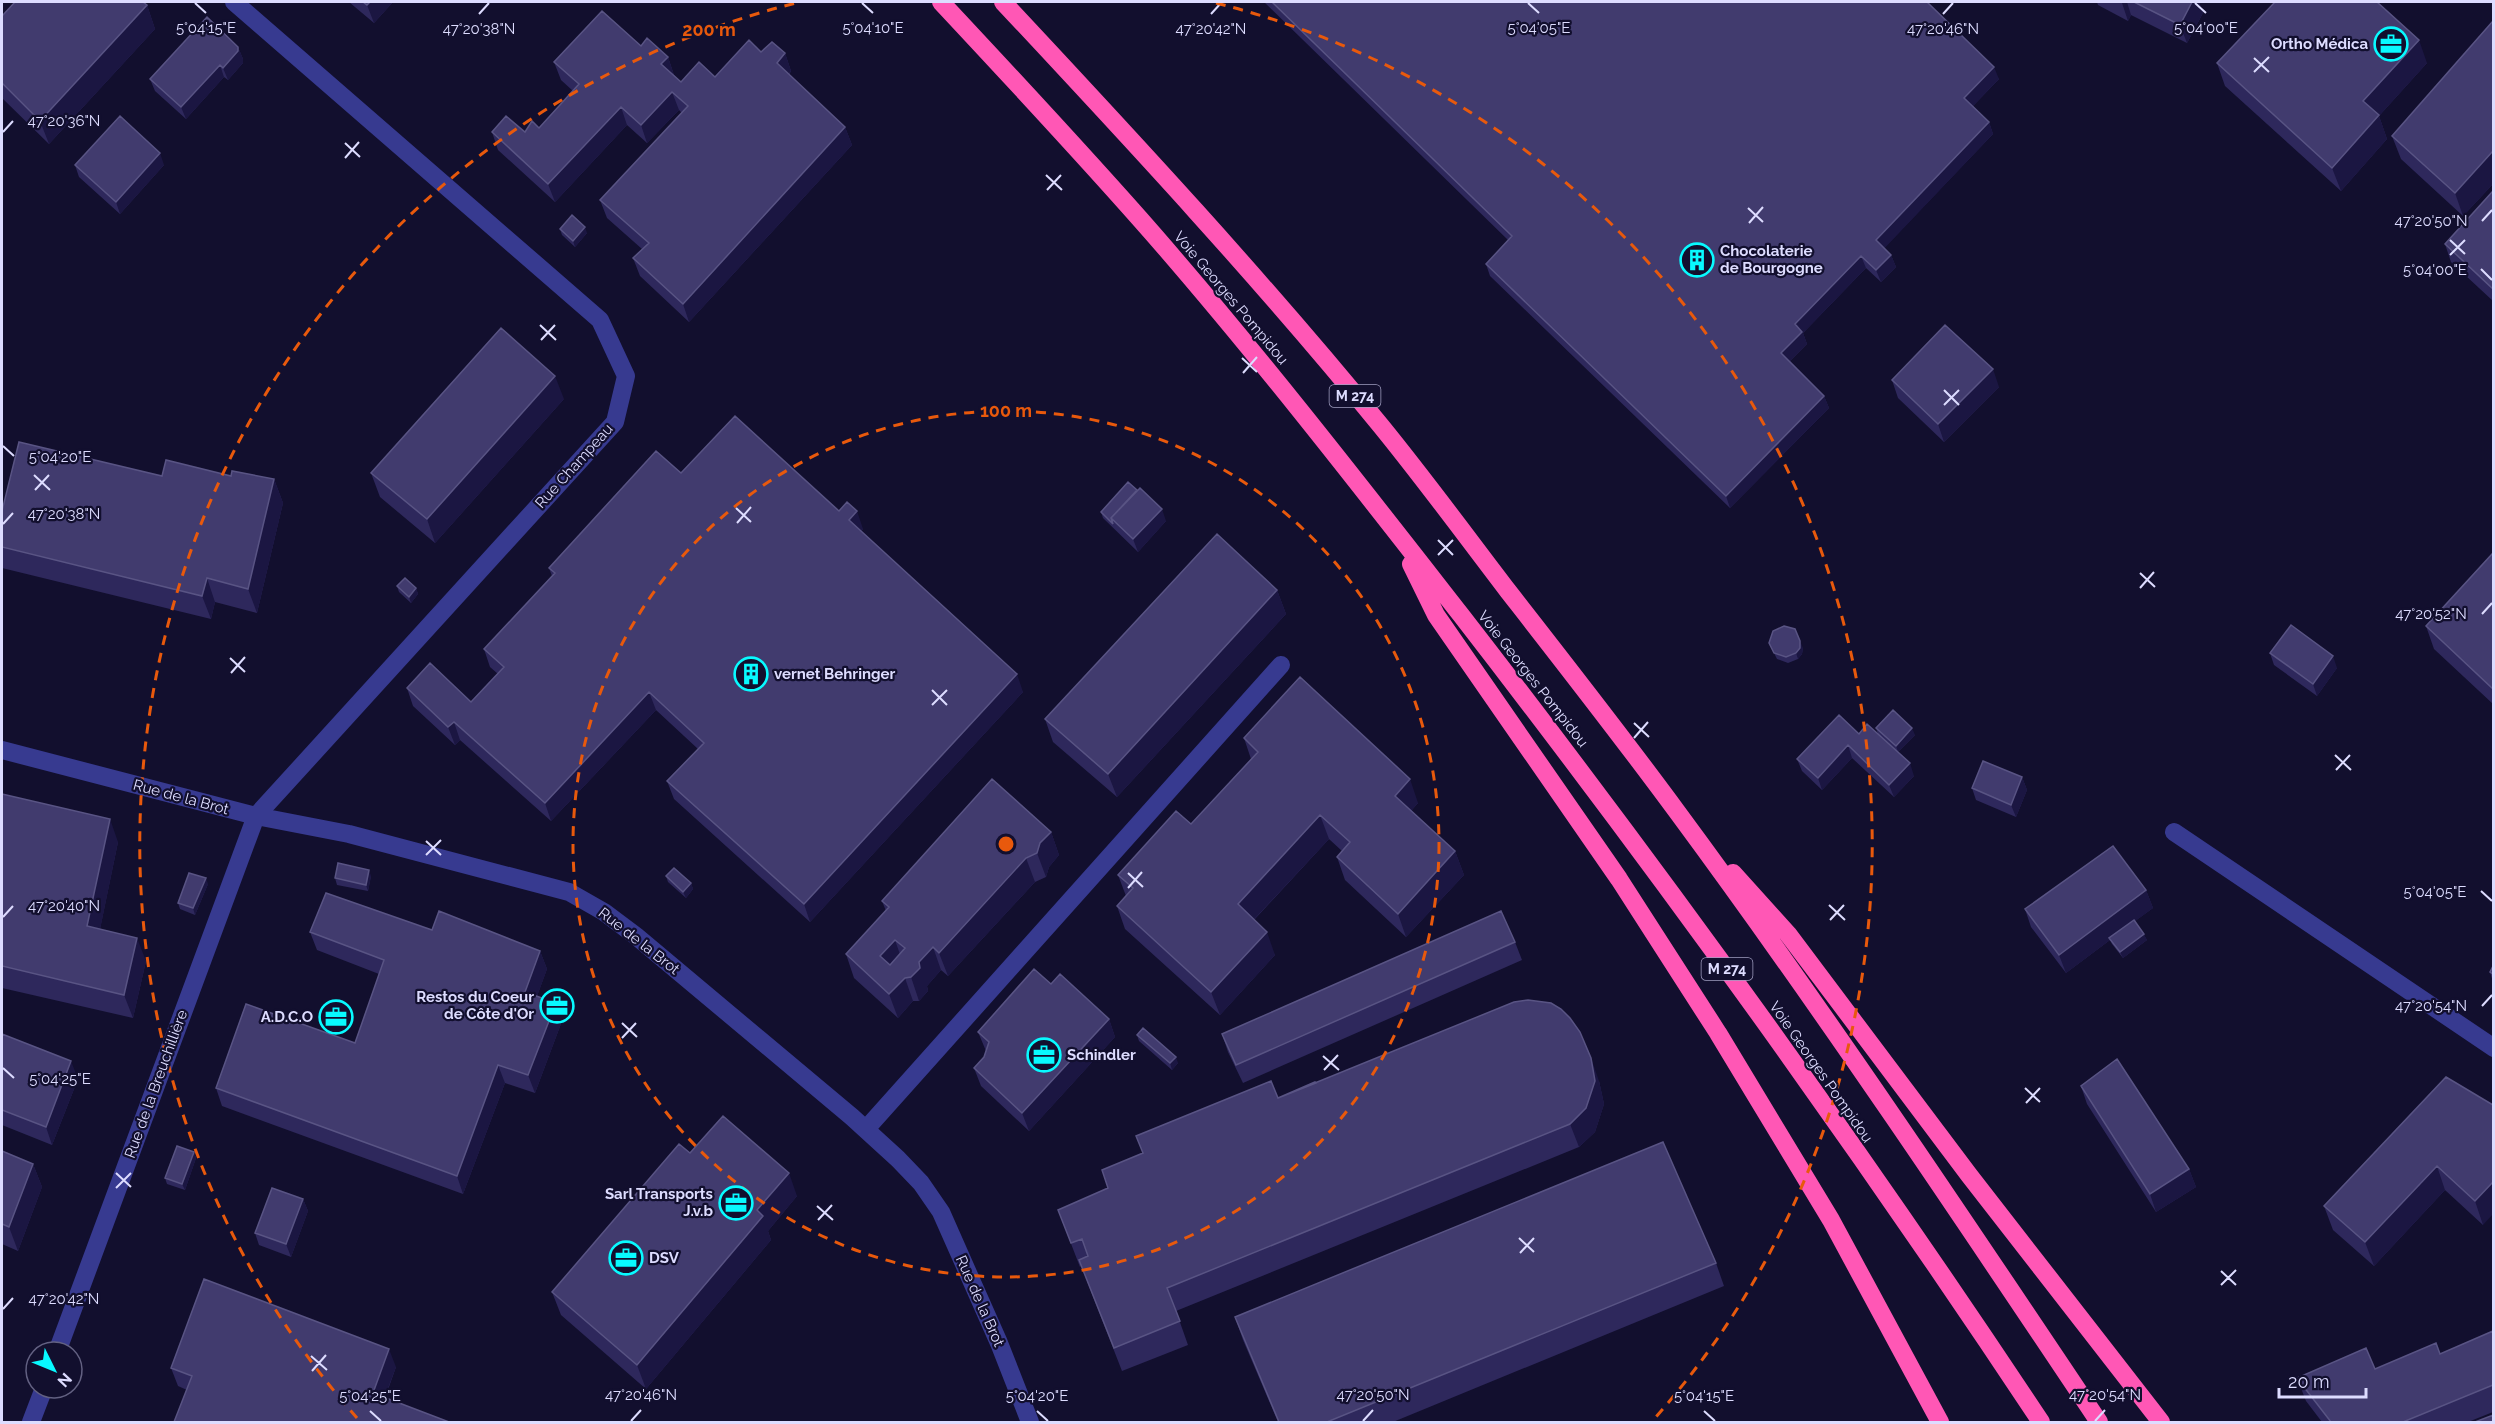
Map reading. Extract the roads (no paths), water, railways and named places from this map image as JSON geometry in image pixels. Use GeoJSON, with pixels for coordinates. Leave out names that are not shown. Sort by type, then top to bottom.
{"type":"FeatureCollection","features":[{"type":"Feature","properties":{"kind":"highway","name":"Voie Georges Pompidou"},"geometry":{"type":"LineString","coordinates":[[941,2],[1153,234],[1275,378],[1554,735],[1708,942],[2041,1422]]}},
{"type":"Feature","properties":{"kind":"highway","name":"Voie Georges Pompidou"},"geometry":{"type":"LineString","coordinates":[[1003,2],[1109,115],[1246,268],[1382,427],[1679,814],[1936,1178],[2099,1422]]}},
{"type":"Feature","properties":{"kind":"highway"},"geometry":{"type":"LineString","coordinates":[[1395,530],[1436,615],[1619,879],[1718,1033],[1831,1220],[1940,1422]]}},
{"type":"Feature","properties":{"kind":"highway"},"geometry":{"type":"LineString","coordinates":[[1679,814],[1788,934],[1969,1174],[2161,1422]]}},
{"type":"Feature","properties":{"kind":"street","name":"Rue Champeau"},"geometry":{"type":"LineString","coordinates":[[234,2],[600,320],[626,376],[615,422],[256,816]]}},
{"type":"Feature","properties":{"kind":"street"},"geometry":{"type":"LineString","coordinates":[[866,1129],[1281,665]]}},
{"type":"Feature","properties":{"kind":"street","name":"Rue de la Brot"},"geometry":{"type":"LineString","coordinates":[[2,750],[256,816],[349,834],[569,892],[604,912],[636,936],[866,1129],[921,1183],[941,1212],[999,1343],[1030,1422]]}},
{"type":"Feature","properties":{"kind":"street","name":"Rue de la Breuchillière"},"geometry":{"type":"LineString","coordinates":[[61,1340],[256,816]]}},
{"type":"Feature","properties":{"kind":"street"},"geometry":{"type":"LineString","coordinates":[[2174,832],[2493,1048]]}},
{"type":"Feature","properties":{"kind":"street"},"geometry":{"type":"LineString","coordinates":[[31,1422],[39,1400]]}},
{"type":"Feature","properties":{"kind":"place","name":"Ortho Médica"},"geometry":{"type":"Point","coordinates":[2391,44]}},
{"type":"Feature","properties":{"kind":"place","name":"Chocolaterie de Bourgogne"},"geometry":{"type":"Point","coordinates":[1697,260]}},
{"type":"Feature","properties":{"kind":"place","name":"vernet Behringer"},"geometry":{"type":"Point","coordinates":[751,674]}},
{"type":"Feature","properties":{"kind":"place","name":"Restos du Coeur de Côte d'Or"},"geometry":{"type":"Point","coordinates":[557,1006]}},
{"type":"Feature","properties":{"kind":"place","name":"A.D.C.O"},"geometry":{"type":"Point","coordinates":[336,1017]}},
{"type":"Feature","properties":{"kind":"place","name":"Schindler"},"geometry":{"type":"Point","coordinates":[1044,1055]}},
{"type":"Feature","properties":{"kind":"place","name":"Sarl Transports J.v.b"},"geometry":{"type":"Point","coordinates":[736,1203]}},
{"type":"Feature","properties":{"kind":"place","name":"DSV"},"geometry":{"type":"Point","coordinates":[626,1258]}}]}
